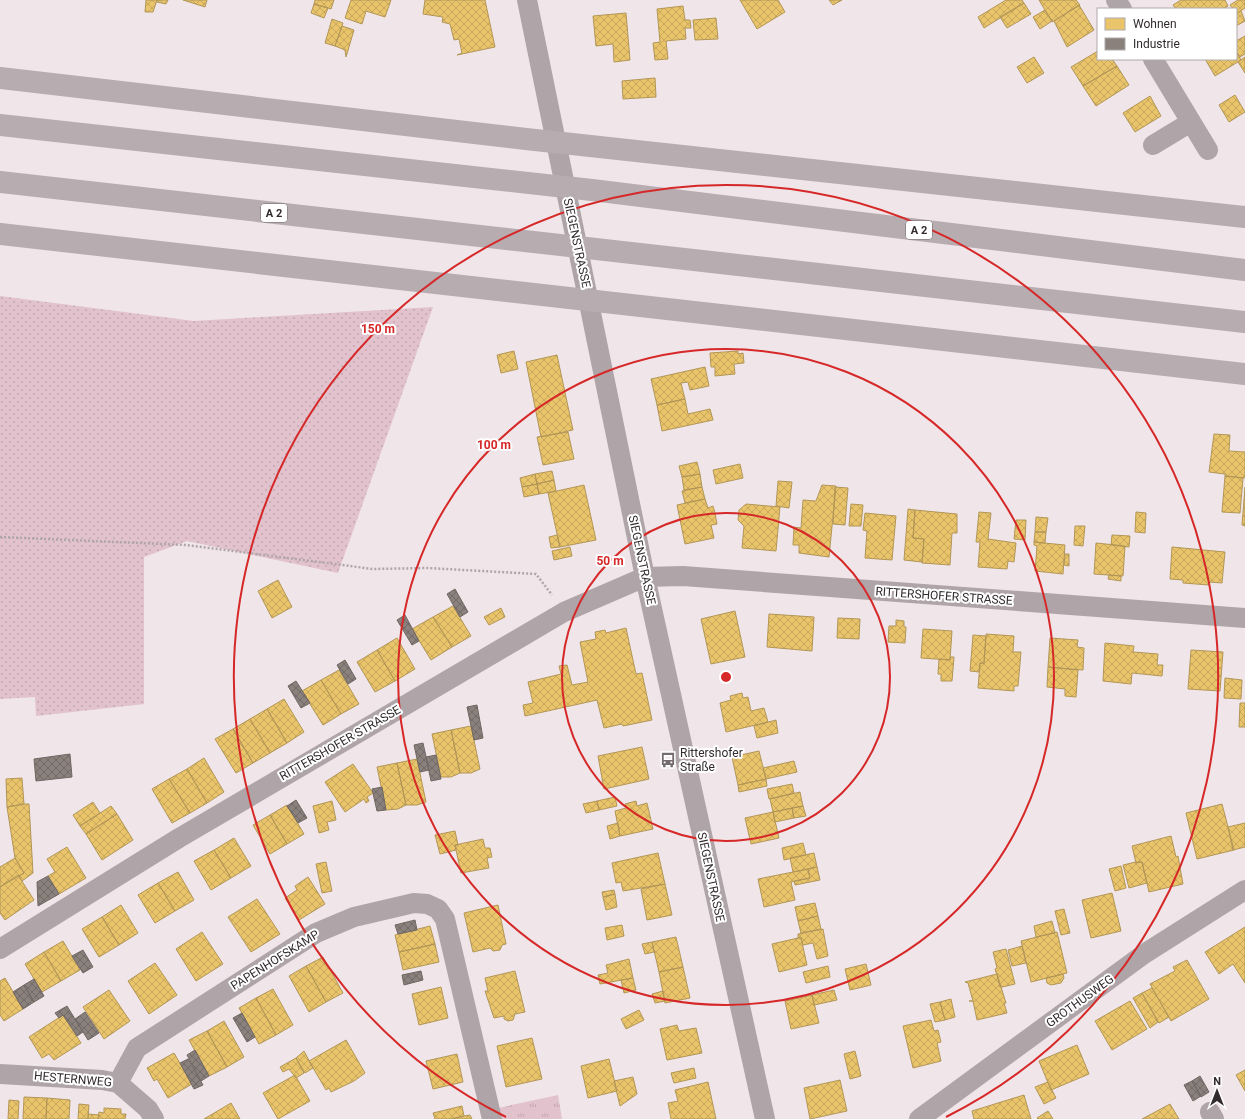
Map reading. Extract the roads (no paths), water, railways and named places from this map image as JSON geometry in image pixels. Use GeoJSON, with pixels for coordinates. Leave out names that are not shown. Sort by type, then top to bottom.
{"type":"FeatureCollection","features":[{"type":"Feature","properties":{"kind":"highway"},"geometry":{"type":"LineString","coordinates":[[0,78],[526,139],[1245,217]]}},
{"type":"Feature","properties":{"kind":"highway","name":"A 2"},"geometry":{"type":"LineString","coordinates":[[0,125],[592,190],[1245,270]]}},
{"type":"Feature","properties":{"kind":"highway","name":"A 2"},"geometry":{"type":"LineString","coordinates":[[0,182],[1245,322]]}},
{"type":"Feature","properties":{"kind":"highway"},"geometry":{"type":"LineString","coordinates":[[0,234],[1245,374]]}},
{"type":"Feature","properties":{"kind":"street","name":"SIEGENSTRASSE"},"geometry":{"type":"LineString","coordinates":[[527,0],[595,328],[644,576],[765,1119]]}},
{"type":"Feature","properties":{"kind":"street"},"geometry":{"type":"LineString","coordinates":[[1153,60],[1208,150]]}},
{"type":"Feature","properties":{"kind":"street"},"geometry":{"type":"LineString","coordinates":[[1153,145],[1191,122]]}},
{"type":"Feature","properties":{"kind":"street","name":"RITTERSHOFER STRASSE"},"geometry":{"type":"LineString","coordinates":[[0,950],[179,838],[564,612],[644,576],[683,576],[1245,618]]}},
{"type":"Feature","properties":{"kind":"street","name":"GROTHUSWEG"},"geometry":{"type":"LineString","coordinates":[[919,1119],[1144,954],[1245,890]]}},
{"type":"Feature","properties":{"kind":"street","name":"PAPENHOFSKAMP"},"geometry":{"type":"LineString","coordinates":[[118,1084],[137,1048],[316,933],[354,917],[414,903],[427,904],[438,908],[445,919],[492,1119]]}},
{"type":"Feature","properties":{"kind":"street","name":"HESTERNWEG"},"geometry":{"type":"LineString","coordinates":[[0,1074],[102,1080],[118,1084],[148,1109],[154,1119]]}},
{"type":"Feature","properties":{"kind":"place","name":"Rittershofer Straße"},"geometry":{"type":"Point","coordinates":[668,760]}}]}
